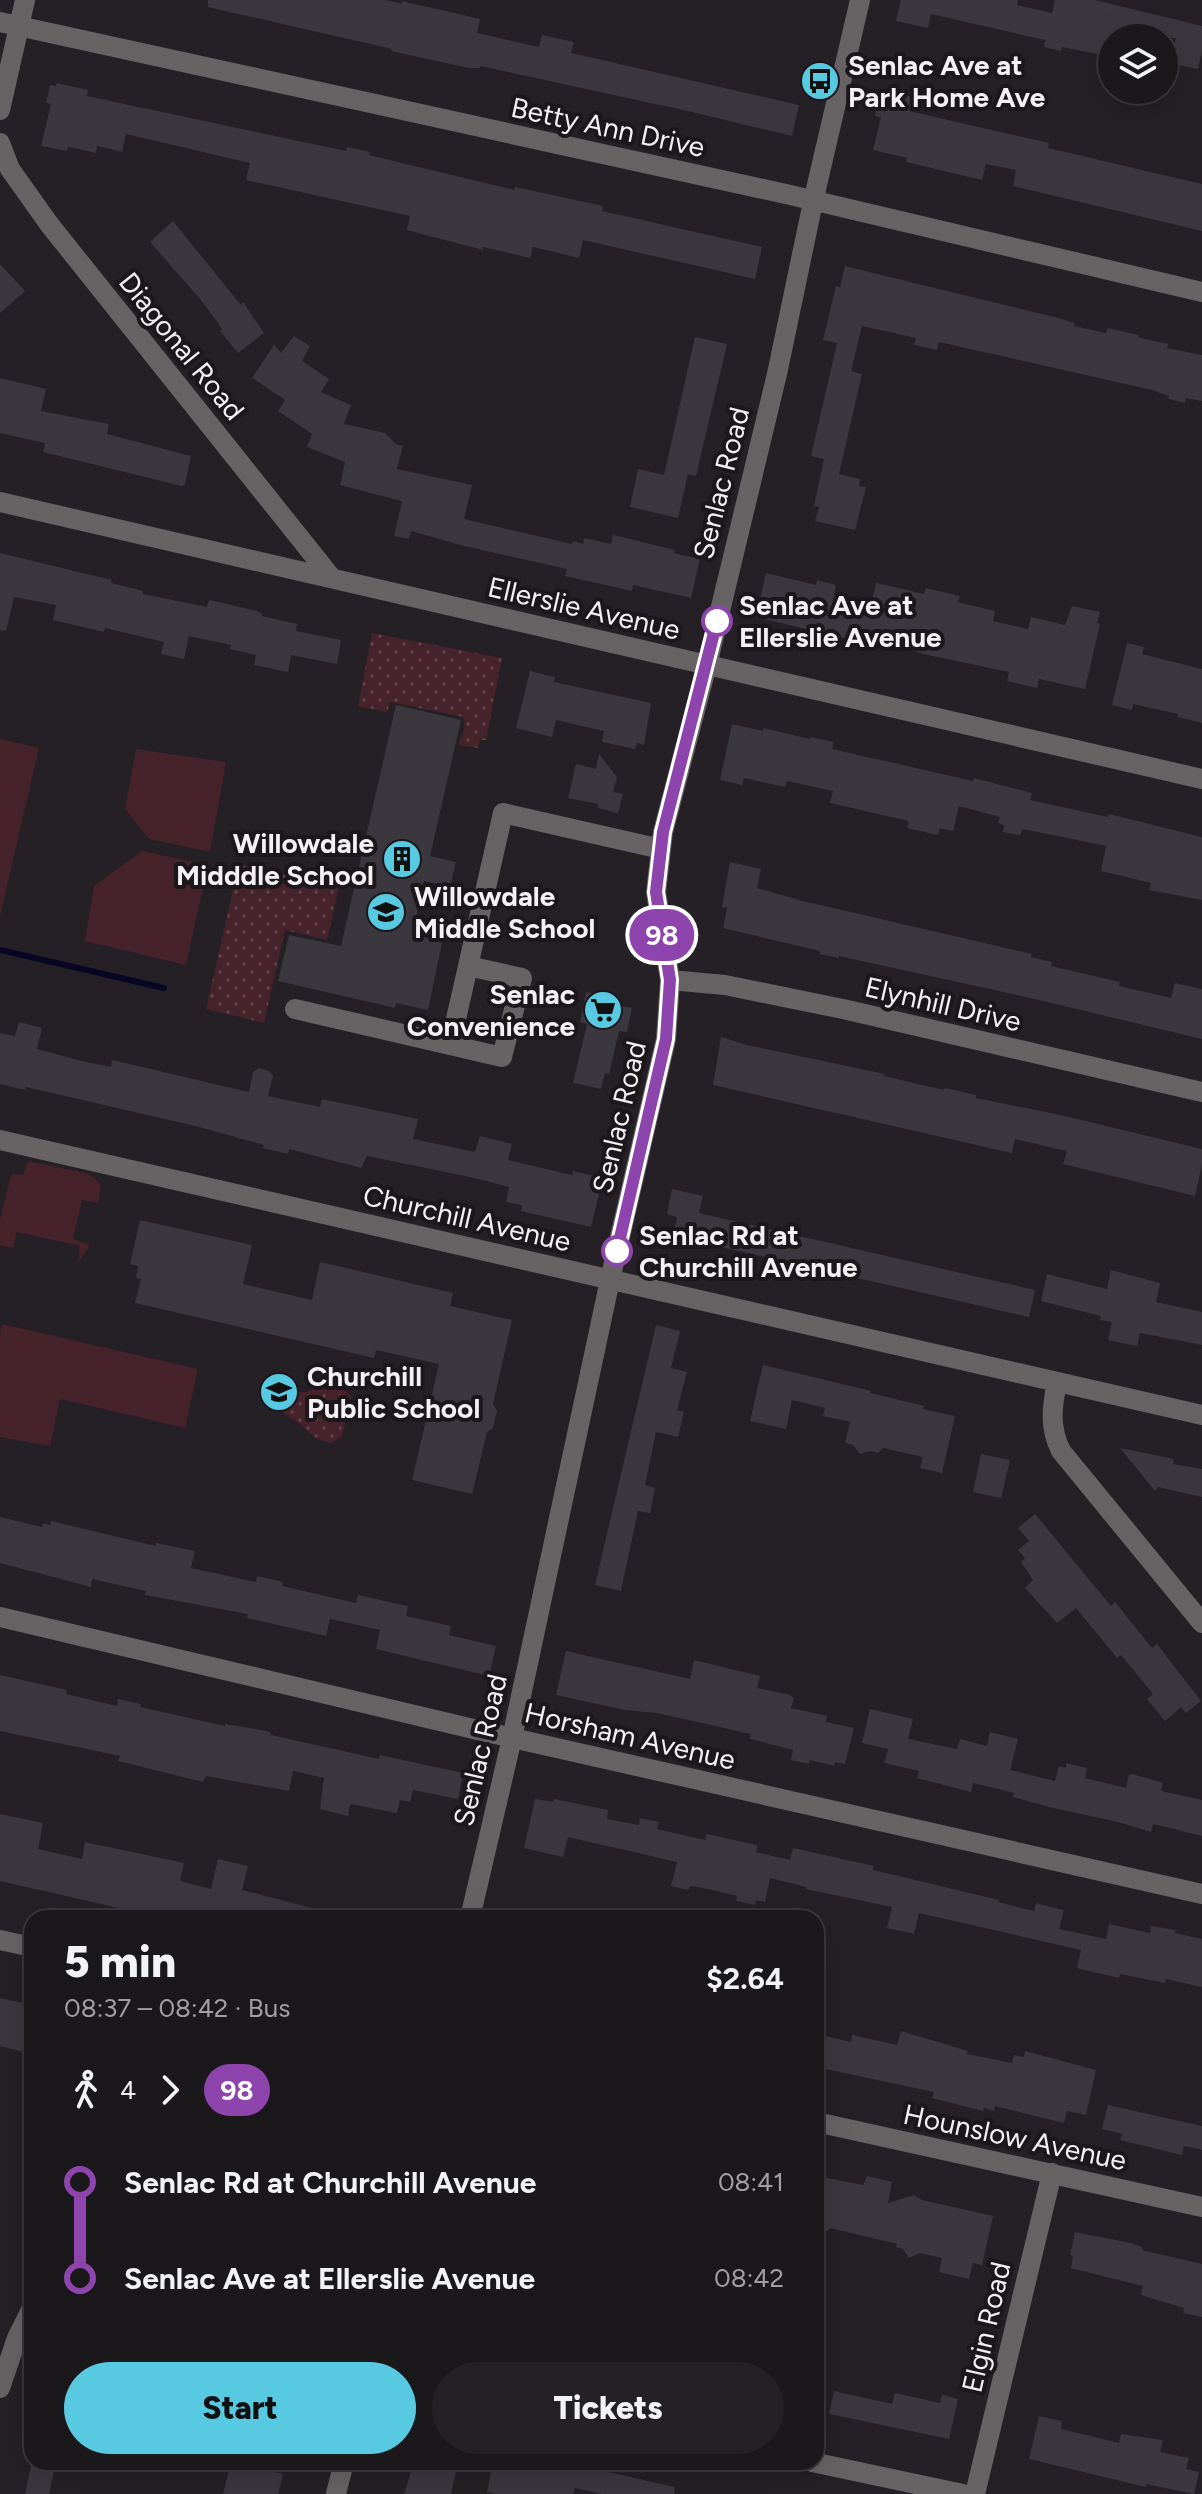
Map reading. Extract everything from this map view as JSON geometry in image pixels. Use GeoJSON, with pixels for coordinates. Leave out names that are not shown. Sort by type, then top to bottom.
{"type":"FeatureCollection","features":[{"type":"Feature","properties":{"kind":"street"},"geometry":{"type":"LineString","coordinates":[[0,110],[25,0]]}},
{"type":"Feature","properties":{"kind":"street","name":"Senlac Road"},"geometry":{"type":"LineString","coordinates":[[472,1910],[666,1039],[670,980],[656,892],[663,832],[777,374],[860,0]]}},
{"type":"Feature","properties":{"kind":"street","name":"Betty Ann Drive"},"geometry":{"type":"LineString","coordinates":[[0,22],[813,202],[1202,292]]}},
{"type":"Feature","properties":{"kind":"street","name":"Diagonal Road"},"geometry":{"type":"LineString","coordinates":[[0,143],[10,169],[49,224],[331,577]]}},
{"type":"Feature","properties":{"kind":"street","name":"Ellerslie Avenue"},"geometry":{"type":"LineString","coordinates":[[0,502],[1202,779]]}},
{"type":"Feature","properties":{"kind":"street"},"geometry":{"type":"LineString","coordinates":[[450,1045],[503,813],[661,849]]}},
{"type":"Feature","properties":{"kind":"street"},"geometry":{"type":"LineString","coordinates":[[295,1009],[502,1057],[522,978],[468,966]]}},
{"type":"Feature","properties":{"kind":"street","name":"Elynhill Drive"},"geometry":{"type":"LineString","coordinates":[[670,980],[725,985],[843,1009],[1202,1092]]}},
{"type":"Feature","properties":{"kind":"street","name":"Churchill Avenue"},"geometry":{"type":"LineString","coordinates":[[1,1147],[610,1280],[1202,1415]]}},
{"type":"Feature","properties":{"kind":"street"},"geometry":{"type":"LineString","coordinates":[[1057,1382],[1052,1420],[1061,1451],[1202,1623]]}},
{"type":"Feature","properties":{"kind":"street","name":"Horsham Avenue"},"geometry":{"type":"LineString","coordinates":[[0,1617],[512,1738],[1202,1894]]}},
{"type":"Feature","properties":{"kind":"street"},"geometry":{"type":"LineString","coordinates":[[0,1940],[24,1945]]}},
{"type":"Feature","properties":{"kind":"street","name":"Hounslow Avenue"},"geometry":{"type":"LineString","coordinates":[[824,2124],[1202,2207]]}},
{"type":"Feature","properties":{"kind":"street","name":"Elgin Road"},"geometry":{"type":"LineString","coordinates":[[975,2494],[1052,2173]]}},
{"type":"Feature","properties":{"kind":"street"},"geometry":{"type":"LineString","coordinates":[[0,2388],[24,2324]]}},
{"type":"Feature","properties":{"kind":"street"},"geometry":{"type":"LineString","coordinates":[[824,2465],[963,2494]]}},
{"type":"Feature","properties":{"kind":"street"},"geometry":{"type":"LineString","coordinates":[[336,2494],[342,2470]]}},
{"type":"Feature","properties":{"kind":"shaded area"},"geometry":{"type":"Polygon","coordinates":[[[372,633],[502,658],[486,740],[480,740],[478,748],[458,745],[465,727],[463,717],[390,702],[387,712],[358,706],[372,633]]]}},
{"type":"Feature","properties":{"kind":"shaded area"},"geometry":{"type":"Polygon","coordinates":[[[0,739],[39,748],[0,916],[0,739]]]}},
{"type":"Feature","properties":{"kind":"shaded area"},"geometry":{"type":"Polygon","coordinates":[[[136,749],[226,762],[210,852],[149,839],[125,809],[136,749]]]}},
{"type":"Feature","properties":{"kind":"shaded area"},"geometry":{"type":"Polygon","coordinates":[[[142,851],[208,865],[186,965],[85,941],[94,886],[142,851]]]}},
{"type":"Feature","properties":{"kind":"shaded area"},"geometry":{"type":"Polygon","coordinates":[[[239,864],[339,887],[327,940],[285,930],[264,1023],[206,1009],[239,864]]]}},
{"type":"Feature","properties":{"kind":"shaded area"},"geometry":{"type":"Polygon","coordinates":[[[28,1161],[89,1174],[101,1184],[98,1203],[82,1200],[73,1239],[90,1245],[78,1263],[80,1246],[17,1232],[13,1248],[0,1245],[0,1219],[10,1179],[12,1174],[23,1175],[28,1161]]]}},
{"type":"Feature","properties":{"kind":"shaded area"},"geometry":{"type":"Polygon","coordinates":[[[2,1324],[198,1369],[185,1428],[60,1399],[50,1446],[0,1437],[2,1324]]]}},
{"type":"Feature","properties":{"kind":"shaded area"},"geometry":{"type":"Polygon","coordinates":[[[326,1382],[342,1388],[351,1396],[342,1437],[331,1443],[314,1437],[279,1407],[284,1396],[292,1392],[307,1392],[326,1382]]]}},
{"type":"Feature","properties":{"kind":"building"},"geometry":{"type":"Polygon","coordinates":[[[208,0],[386,0],[402,4],[402,1],[480,19],[477,33],[539,47],[542,35],[574,42],[571,53],[799,105],[792,136],[480,66],[469,68],[391,51],[208,7],[208,0]]]}},
{"type":"Feature","properties":{"kind":"building"},"geometry":{"type":"Polygon","coordinates":[[[901,0],[1018,0],[1017,5],[1052,13],[1055,0],[1095,0],[1202,26],[1202,50],[1198,69],[1178,65],[1178,24],[1098,24],[1098,54],[1044,47],[1045,40],[931,14],[928,28],[896,21],[901,0]]]}},
{"type":"Feature","properties":{"kind":"building"},"geometry":{"type":"Polygon","coordinates":[[[57,83],[88,90],[87,96],[346,151],[347,147],[370,152],[369,155],[514,190],[515,187],[603,206],[602,211],[762,247],[755,279],[583,240],[579,258],[533,247],[530,258],[483,247],[483,250],[407,230],[410,216],[246,180],[250,163],[126,134],[122,152],[97,146],[96,153],[68,147],[67,151],[41,146],[51,104],[46,103],[50,85],[56,86],[57,83]]]}},
{"type":"Feature","properties":{"kind":"building"},"geometry":{"type":"Polygon","coordinates":[[[881,90],[912,97],[909,111],[1049,143],[1048,148],[1202,184],[1202,231],[1013,186],[1016,170],[986,164],[982,180],[906,162],[907,158],[873,150],[881,117],[875,116],[881,90]]]}},
{"type":"Feature","properties":{"kind":"building"},"geometry":{"type":"Polygon","coordinates":[[[173,221],[241,305],[243,302],[264,333],[238,353],[200,299],[150,242],[173,221]]]}},
{"type":"Feature","properties":{"kind":"building"},"geometry":{"type":"Polygon","coordinates":[[[0,264],[25,291],[0,313],[0,264]]]}},
{"type":"Feature","properties":{"kind":"building"},"geometry":{"type":"Polygon","coordinates":[[[845,266],[1058,318],[1075,323],[1074,326],[1106,333],[1108,328],[1139,335],[1168,344],[1167,348],[1202,355],[1202,401],[1186,398],[1185,403],[1168,399],[1169,396],[1152,390],[939,342],[937,350],[914,345],[916,338],[862,326],[851,371],[862,374],[839,474],[860,479],[859,486],[866,487],[855,530],[815,521],[819,507],[814,506],[824,459],[811,456],[837,343],[823,340],[836,286],[840,287],[845,266]]]}},
{"type":"Feature","properties":{"kind":"building"},"geometry":{"type":"Polygon","coordinates":[[[294,336],[310,346],[302,361],[329,379],[321,392],[351,405],[344,424],[385,433],[396,444],[403,446],[397,469],[472,485],[464,519],[572,544],[573,541],[583,544],[584,538],[611,544],[613,535],[675,550],[674,553],[700,559],[691,598],[633,585],[632,591],[565,576],[567,569],[411,531],[409,539],[394,536],[402,501],[340,485],[345,462],[307,447],[312,434],[278,411],[285,400],[252,378],[274,345],[281,353],[294,336]]]}},
{"type":"Feature","properties":{"kind":"building"},"geometry":{"type":"Polygon","coordinates":[[[695,337],[727,344],[696,476],[688,474],[678,518],[630,507],[638,469],[664,475],[695,337]]]}},
{"type":"Feature","properties":{"kind":"building"},"geometry":{"type":"Polygon","coordinates":[[[0,378],[46,389],[41,411],[109,424],[107,434],[191,456],[185,484],[182,486],[43,452],[45,443],[0,433],[0,378]]]}},
{"type":"Feature","properties":{"kind":"building"},"geometry":{"type":"Polygon","coordinates":[[[0,553],[112,580],[111,583],[143,591],[143,594],[207,607],[209,600],[297,624],[296,631],[341,640],[337,664],[291,655],[288,672],[254,665],[256,655],[230,649],[231,645],[189,636],[184,659],[161,654],[164,642],[53,620],[56,605],[14,597],[6,631],[0,630],[0,553]]]}},
{"type":"Feature","properties":{"kind":"building"},"geometry":{"type":"Polygon","coordinates":[[[766,573],[816,585],[817,580],[836,585],[834,595],[871,604],[876,583],[924,594],[926,588],[960,596],[958,602],[995,611],[993,621],[1028,629],[1031,617],[1065,625],[1072,606],[1100,612],[1085,689],[1039,679],[1037,688],[1007,681],[1009,672],[928,655],[857,635],[856,641],[756,617],[766,573]]]}},
{"type":"Feature","properties":{"kind":"building"},"geometry":{"type":"Polygon","coordinates":[[[1127,643],[1144,647],[1142,654],[1202,669],[1202,723],[1133,704],[1132,710],[1112,705],[1127,643]]]}},
{"type":"Feature","properties":{"kind":"building"},"geometry":{"type":"Polygon","coordinates":[[[530,671],[555,677],[554,682],[651,703],[644,745],[637,743],[635,749],[602,742],[604,731],[556,720],[552,737],[516,728],[530,671]]]}},
{"type":"Feature","properties":{"kind":"building","name":"Willowdale Midddle School"},"geometry":{"type":"Polygon","coordinates":[[[396,705],[461,720],[430,856],[456,862],[450,887],[424,881],[414,926],[444,933],[428,1010],[396,1003],[395,1008],[278,981],[289,935],[341,946],[396,705]]]}},
{"type":"Feature","properties":{"kind":"building"},"geometry":{"type":"Polygon","coordinates":[[[732,724],[834,742],[832,749],[973,781],[974,778],[1032,793],[1030,800],[1108,817],[1109,814],[1202,837],[1202,900],[1149,890],[1151,883],[1101,871],[1106,846],[1023,829],[1020,835],[1003,832],[1004,825],[998,823],[1000,817],[959,806],[953,831],[940,828],[938,835],[907,828],[909,821],[830,803],[833,791],[787,781],[785,787],[744,778],[742,785],[720,780],[732,724]]]}},
{"type":"Feature","properties":{"kind":"building"},"geometry":{"type":"Polygon","coordinates":[[[599,754],[617,777],[613,792],[623,794],[618,813],[598,808],[598,804],[568,798],[576,764],[596,769],[599,754]]]}},
{"type":"Feature","properties":{"kind":"building"},"geometry":{"type":"Polygon","coordinates":[[[730,862],[761,869],[757,888],[803,901],[1032,954],[1031,957],[1052,962],[1051,966],[1171,998],[1175,983],[1202,989],[1202,1039],[1022,996],[820,954],[820,951],[723,928],[727,908],[722,907],[730,862]]]}},
{"type":"Feature","properties":{"kind":"building"},"geometry":{"type":"Polygon","coordinates":[[[586,992],[616,999],[614,1004],[632,1008],[627,1032],[619,1031],[609,1074],[605,1073],[601,1089],[573,1083],[587,1024],[580,1022],[586,992]]]}},
{"type":"Feature","properties":{"kind":"building"},"geometry":{"type":"Polygon","coordinates":[[[19,1022],[42,1028],[37,1049],[86,1062],[111,1067],[112,1060],[249,1092],[253,1072],[259,1068],[273,1076],[268,1096],[320,1107],[322,1099],[418,1119],[413,1139],[475,1152],[480,1136],[512,1144],[508,1160],[572,1175],[573,1171],[603,1178],[591,1227],[521,1211],[522,1205],[506,1202],[509,1187],[470,1177],[367,1156],[361,1168],[289,1149],[288,1154],[195,1126],[26,1087],[25,1090],[0,1084],[0,1033],[15,1036],[19,1022]]]}},
{"type":"Feature","properties":{"kind":"building"},"geometry":{"type":"Polygon","coordinates":[[[721,1037],[1202,1149],[1195,1196],[1063,1164],[1067,1151],[1015,1139],[1012,1153],[713,1085],[721,1037]]]}},
{"type":"Feature","properties":{"kind":"building"},"geometry":{"type":"Polygon","coordinates":[[[672,1189],[703,1196],[699,1213],[1035,1290],[1029,1317],[673,1236],[677,1217],[667,1214],[672,1189]]]}},
{"type":"Feature","properties":{"kind":"building"},"geometry":{"type":"Polygon","coordinates":[[[140,1220],[252,1245],[243,1284],[312,1300],[320,1262],[453,1293],[450,1306],[512,1320],[493,1404],[497,1410],[493,1428],[487,1432],[472,1494],[412,1480],[439,1364],[376,1350],[374,1358],[135,1303],[141,1279],[136,1278],[138,1266],[130,1264],[140,1220]]]}},
{"type":"Feature","properties":{"kind":"building"},"geometry":{"type":"Polygon","coordinates":[[[1111,1270],[1160,1283],[1156,1302],[1202,1312],[1202,1345],[1140,1333],[1137,1346],[1108,1340],[1112,1322],[1100,1320],[1101,1316],[1041,1301],[1047,1274],[1107,1289],[1111,1270]]]}},
{"type":"Feature","properties":{"kind":"building"},"geometry":{"type":"Polygon","coordinates":[[[656,1325],[680,1331],[671,1368],[687,1372],[677,1410],[684,1412],[678,1437],[656,1432],[645,1485],[655,1488],[650,1513],[638,1511],[621,1591],[595,1585],[656,1325]]]}},
{"type":"Feature","properties":{"kind":"building"},"geometry":{"type":"Polygon","coordinates":[[[763,1365],[871,1391],[924,1406],[923,1409],[955,1416],[942,1473],[920,1468],[923,1457],[883,1448],[878,1453],[860,1454],[853,1445],[845,1443],[850,1422],[823,1416],[825,1408],[792,1400],[786,1429],[750,1421],[763,1365]]]}},
{"type":"Feature","properties":{"kind":"building"},"geometry":{"type":"Polygon","coordinates":[[[1120,1448],[1174,1459],[1173,1464],[1202,1469],[1202,1497],[1158,1487],[1155,1491],[1120,1448]]]}},
{"type":"Feature","properties":{"kind":"building"},"geometry":{"type":"Polygon","coordinates":[[[981,1454],[1010,1460],[1001,1498],[973,1492],[981,1454]]]}},
{"type":"Feature","properties":{"kind":"building"},"geometry":{"type":"Polygon","coordinates":[[[1035,1514],[1111,1606],[1115,1602],[1152,1648],[1157,1644],[1201,1701],[1186,1713],[1181,1707],[1165,1721],[1147,1699],[1153,1694],[1121,1655],[1117,1658],[1076,1608],[1057,1623],[1025,1588],[1033,1580],[1021,1562],[1025,1558],[1018,1550],[1029,1541],[1018,1528],[1035,1514]]]}},
{"type":"Feature","properties":{"kind":"building"},"geometry":{"type":"Polygon","coordinates":[[[0,1517],[42,1527],[43,1523],[50,1525],[51,1521],[156,1546],[156,1543],[195,1551],[191,1568],[256,1582],[257,1576],[283,1582],[282,1586],[356,1603],[358,1595],[408,1606],[406,1616],[451,1626],[449,1635],[496,1646],[489,1676],[376,1649],[380,1630],[330,1619],[326,1636],[247,1618],[248,1614],[145,1595],[146,1591],[92,1579],[91,1587],[0,1563],[0,1517]]]}},
{"type":"Feature","properties":{"kind":"building"},"geometry":{"type":"Polygon","coordinates":[[[566,1651],[690,1679],[694,1660],[760,1676],[757,1688],[790,1695],[794,1698],[791,1708],[827,1716],[826,1722],[854,1728],[845,1764],[835,1762],[834,1766],[810,1760],[809,1764],[791,1760],[793,1750],[750,1739],[751,1734],[556,1695],[566,1651]]]}},
{"type":"Feature","properties":{"kind":"building"},"geometry":{"type":"Polygon","coordinates":[[[0,1675],[67,1690],[66,1694],[117,1706],[118,1699],[225,1726],[250,1728],[379,1759],[380,1755],[463,1773],[458,1799],[413,1790],[410,1802],[400,1800],[397,1813],[350,1804],[348,1816],[320,1809],[324,1778],[293,1771],[289,1791],[206,1776],[203,1782],[118,1761],[120,1756],[0,1731],[0,1675]]]}},
{"type":"Feature","properties":{"kind":"building"},"geometry":{"type":"Polygon","coordinates":[[[870,1709],[913,1719],[908,1739],[957,1749],[960,1739],[987,1746],[990,1732],[1018,1739],[1010,1770],[1055,1781],[1059,1766],[1066,1768],[1066,1763],[1087,1768],[1085,1778],[1126,1788],[1132,1774],[1163,1783],[1161,1791],[1202,1800],[1202,1836],[1153,1824],[1151,1832],[1049,1807],[1013,1797],[1014,1793],[973,1783],[971,1792],[917,1778],[919,1771],[884,1763],[888,1749],[862,1743],[870,1709]]]}},
{"type":"Feature","properties":{"kind":"building"},"geometry":{"type":"Polygon","coordinates":[[[535,1799],[553,1802],[554,1799],[608,1810],[607,1819],[639,1825],[640,1818],[659,1822],[657,1829],[705,1840],[707,1834],[757,1845],[756,1852],[790,1860],[793,1848],[874,1866],[873,1870],[1034,1911],[1036,1903],[1064,1910],[1059,1929],[1106,1939],[1109,1924],[1150,1933],[1151,1926],[1176,1930],[1175,1933],[1202,1939],[1202,1987],[1120,1974],[1119,1978],[1077,1968],[1081,1950],[919,1913],[914,1934],[887,1928],[892,1907],[770,1878],[765,1902],[756,1900],[755,1905],[736,1901],[737,1896],[699,1887],[690,1886],[688,1890],[671,1886],[677,1862],[568,1837],[563,1857],[524,1848],[535,1799]]]}},
{"type":"Feature","properties":{"kind":"building"},"geometry":{"type":"Polygon","coordinates":[[[0,1814],[43,1823],[38,1849],[82,1859],[85,1842],[184,1863],[180,1881],[211,1889],[218,1859],[248,1866],[242,1890],[319,1910],[127,1910],[0,1881],[0,1814]]]}},
{"type":"Feature","properties":{"kind":"building"},"geometry":{"type":"Polygon","coordinates":[[[0,1998],[24,2003],[24,2052],[0,2046],[0,1998]]]}},
{"type":"Feature","properties":{"kind":"building"},"geometry":{"type":"Polygon","coordinates":[[[901,2031],[968,2051],[967,2054],[1012,2063],[1014,2055],[1024,2057],[1025,2051],[1096,2070],[1086,2115],[1067,2111],[1064,2123],[995,2106],[994,2111],[984,2108],[983,2111],[932,2098],[934,2092],[824,2069],[824,2036],[851,2042],[852,2035],[897,2045],[901,2031]]]}},
{"type":"Feature","properties":{"kind":"building"},"geometry":{"type":"Polygon","coordinates":[[[1108,2105],[1202,2126],[1202,2150],[1184,2146],[1182,2155],[1120,2140],[1122,2134],[1102,2129],[1108,2105]]]}},
{"type":"Feature","properties":{"kind":"building"},"geometry":{"type":"Polygon","coordinates":[[[867,2176],[892,2182],[888,2203],[914,2195],[922,2200],[993,2216],[982,2265],[973,2263],[969,2279],[939,2272],[942,2258],[920,2253],[909,2258],[903,2249],[896,2247],[897,2244],[830,2228],[824,2230],[824,2177],[863,2185],[867,2176]]]}},
{"type":"Feature","properties":{"kind":"building"},"geometry":{"type":"Polygon","coordinates":[[[1075,2232],[1131,2243],[1142,2247],[1142,2250],[1202,2264],[1202,2317],[1183,2313],[1184,2308],[1141,2295],[1143,2286],[1071,2268],[1073,2256],[1070,2255],[1075,2232]]]}},
{"type":"Feature","properties":{"kind":"building"},"geometry":{"type":"Polygon","coordinates":[[[834,2391],[892,2404],[895,2393],[940,2403],[942,2395],[958,2399],[949,2439],[829,2414],[834,2391]]]}},
{"type":"Feature","properties":{"kind":"building"},"geometry":{"type":"Polygon","coordinates":[[[1039,2416],[1062,2421],[1061,2429],[1119,2443],[1121,2434],[1163,2440],[1160,2452],[1189,2458],[1186,2469],[1199,2472],[1194,2494],[1146,2484],[1146,2487],[1029,2459],[1039,2416]]]}},
{"type":"Feature","properties":{"kind":"building"},"geometry":{"type":"Polygon","coordinates":[[[30,2470],[54,2471],[49,2494],[25,2494],[30,2470]]]}},
{"type":"Feature","properties":{"kind":"building"},"geometry":{"type":"Polygon","coordinates":[[[229,2470],[266,2470],[283,2474],[278,2494],[223,2494],[229,2470]]]}},
{"type":"Feature","properties":{"kind":"building"},"geometry":{"type":"Polygon","coordinates":[[[412,2470],[456,2470],[451,2494],[404,2494],[412,2470]]]}},
{"type":"Feature","properties":{"kind":"building"},"geometry":{"type":"Polygon","coordinates":[[[491,2470],[599,2470],[675,2487],[674,2494],[602,2494],[575,2488],[573,2494],[487,2492],[491,2470]]]}},
{"type":"Feature","properties":{"kind":"waterway"},"geometry":{"type":"LineString","coordinates":[[0,950],[164,988]]}},
{"type":"Feature","properties":{"kind":"bus line","name":"98"},"geometry":{"type":"LineString","coordinates":[[617,1251],[666,1039],[670,980],[656,892],[663,832],[717,621]]}},
{"type":"Feature","properties":{"kind":"place","name":"Senlac Ave at Park Home Ave"},"geometry":{"type":"Point","coordinates":[820,81]}},
{"type":"Feature","properties":{"kind":"place","name":"Senlac Ave at Ellerslie Avenue"},"geometry":{"type":"Point","coordinates":[717,621]}},
{"type":"Feature","properties":{"kind":"place","name":"Willowdale Midddle School"},"geometry":{"type":"Point","coordinates":[402,859]}},
{"type":"Feature","properties":{"kind":"place","name":"Willowdale Middle School"},"geometry":{"type":"Point","coordinates":[386,912]}},
{"type":"Feature","properties":{"kind":"place","name":"Senlac Convenience"},"geometry":{"type":"Point","coordinates":[603,1010]}},
{"type":"Feature","properties":{"kind":"place","name":"Senlac Rd at Churchill Avenue"},"geometry":{"type":"Point","coordinates":[617,1251]}},
{"type":"Feature","properties":{"kind":"place","name":"Churchill Public School"},"geometry":{"type":"Point","coordinates":[279,1392]}}]}
